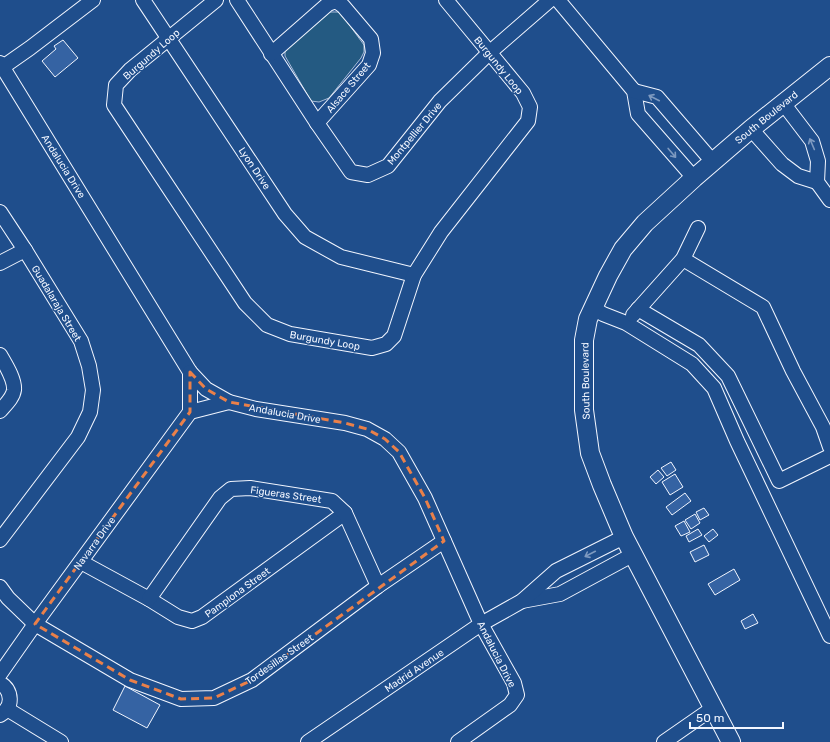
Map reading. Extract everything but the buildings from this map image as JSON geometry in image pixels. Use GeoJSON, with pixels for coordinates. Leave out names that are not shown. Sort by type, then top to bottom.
{"type":"FeatureCollection","features":[{"type":"Feature","properties":{"kind":"main road","name":"South Boulevard"},"geometry":{"type":"LineString","coordinates":[[731,742],[624,536],[590,453],[584,410],[584,340],[588,319],[623,249],[645,223],[751,129],[830,66]]}},
{"type":"Feature","properties":{"kind":"street"},"geometry":{"type":"LineString","coordinates":[[1,66],[93,0]]}},
{"type":"Feature","properties":{"kind":"street","name":"Lyon Drive"},"geometry":{"type":"LineString","coordinates":[[143,0],[285,214],[305,237],[341,257],[414,275]]}},
{"type":"Feature","properties":{"kind":"street","name":"Burgundy Loop"},"geometry":{"type":"LineString","coordinates":[[216,0],[130,70],[116,85],[114,105],[245,303],[266,326],[290,334],[372,348],[386,344],[394,336],[414,275],[442,232],[528,121],[530,107],[523,93],[446,0]]}},
{"type":"Feature","properties":{"kind":"street","name":"Montpellier Drive"},"geometry":{"type":"LineString","coordinates":[[237,0],[316,123],[351,172],[368,174],[388,166],[440,101],[490,53],[550,0]]}},
{"type":"Feature","properties":{"kind":"street"},"geometry":{"type":"LineString","coordinates":[[558,0],[634,91],[638,114],[694,178]]}},
{"type":"Feature","properties":{"kind":"street","name":"Alsace Street"},"geometry":{"type":"LineString","coordinates":[[272,54],[328,4],[336,2],[343,6],[371,39],[374,52],[369,65],[316,123]]}},
{"type":"Feature","properties":{"kind":"street","name":"Andalucia Drive"},"geometry":{"type":"LineString","coordinates":[[1,66],[190,372],[206,389],[229,402],[256,409],[346,423],[367,429],[385,439],[399,452],[425,498],[481,624],[514,684],[517,695],[510,705],[458,742]]}},
{"type":"Feature","properties":{"kind":"street"},"geometry":{"type":"LineString","coordinates":[[634,91],[657,98],[713,162]]}},
{"type":"Feature","properties":{"kind":"street"},"geometry":{"type":"LineString","coordinates":[[783,103],[812,141],[818,161],[817,182]]}},
{"type":"Feature","properties":{"kind":"street"},"geometry":{"type":"LineString","coordinates":[[751,129],[782,164],[798,176],[817,182],[830,200]]}},
{"type":"Feature","properties":{"kind":"street","name":"Guadalaraja Street"},"geometry":{"type":"LineString","coordinates":[[0,212],[81,341],[89,366],[93,390],[90,412],[78,437],[0,540]]}},
{"type":"Feature","properties":{"kind":"street"},"geometry":{"type":"LineString","coordinates":[[626,323],[683,259],[698,228]]}},
{"type":"Feature","properties":{"kind":"street"},"geometry":{"type":"LineString","coordinates":[[0,263],[25,250]]}},
{"type":"Feature","properties":{"kind":"street"},"geometry":{"type":"LineString","coordinates":[[683,259],[763,307],[793,371],[824,427],[830,447]]}},
{"type":"Feature","properties":{"kind":"street"},"geometry":{"type":"LineString","coordinates":[[593,308],[603,314],[626,323],[692,364],[714,388],[737,441],[830,636]]}},
{"type":"Feature","properties":{"kind":"street"},"geometry":{"type":"LineString","coordinates":[[638,309],[699,345],[728,376],[779,481],[830,456]]}},
{"type":"Feature","properties":{"kind":"street"},"geometry":{"type":"LineString","coordinates":[[0,355],[12,381],[14,390],[10,400],[0,411]]}},
{"type":"Feature","properties":{"kind":"street"},"geometry":{"type":"LineString","coordinates":[[190,372],[190,412],[229,402]]}},
{"type":"Feature","properties":{"kind":"street","name":"Navarra Drive"},"geometry":{"type":"LineString","coordinates":[[0,674],[190,412]]}},
{"type":"Feature","properties":{"kind":"street","name":"Figueras Street"},"geometry":{"type":"LineString","coordinates":[[149,599],[220,498],[232,489],[250,488],[332,501],[345,513],[378,586]]}},
{"type":"Feature","properties":{"kind":"street","name":"Pamplona Street"},"geometry":{"type":"LineString","coordinates":[[81,562],[149,599],[178,617],[192,621],[202,617],[345,513]]}},
{"type":"Feature","properties":{"kind":"street"},"geometry":{"type":"LineString","coordinates":[[522,601],[556,571],[624,536]]}},
{"type":"Feature","properties":{"kind":"street","name":"Tordesillas Street"},"geometry":{"type":"LineString","coordinates":[[0,587],[8,598],[35,624],[130,680],[181,699],[214,698],[252,680],[378,586],[444,541]]}},
{"type":"Feature","properties":{"kind":"street"},"geometry":{"type":"LineString","coordinates":[[522,601],[560,594],[634,554]]}},
{"type":"Feature","properties":{"kind":"street","name":"Madrid Avenue"},"geometry":{"type":"LineString","coordinates":[[308,742],[481,624],[522,601]]}},
{"type":"Feature","properties":{"kind":"street"},"geometry":{"type":"LineString","coordinates":[[0,683],[6,687],[10,698],[3,712],[58,741]]}},
{"type":"Feature","properties":{"kind":"street"},"geometry":{"type":"LineString","coordinates":[[664,742],[713,708]]}},
{"type":"Feature","properties":{"kind":"highlighted area"},"geometry":{"type":"Polygon","coordinates":[[[190,372],[206,389],[229,402],[345,423],[367,429],[385,439],[399,452],[425,498],[444,541],[252,680],[214,698],[181,699],[130,680],[35,624],[190,412],[190,372]]]}},
{"type":"Feature","properties":{"kind":"shaded area"},"geometry":{"type":"Polygon","coordinates":[[[330,12],[340,12],[364,45],[364,52],[361,58],[329,98],[319,102],[311,101],[285,56],[285,50],[330,12]]]}}]}
